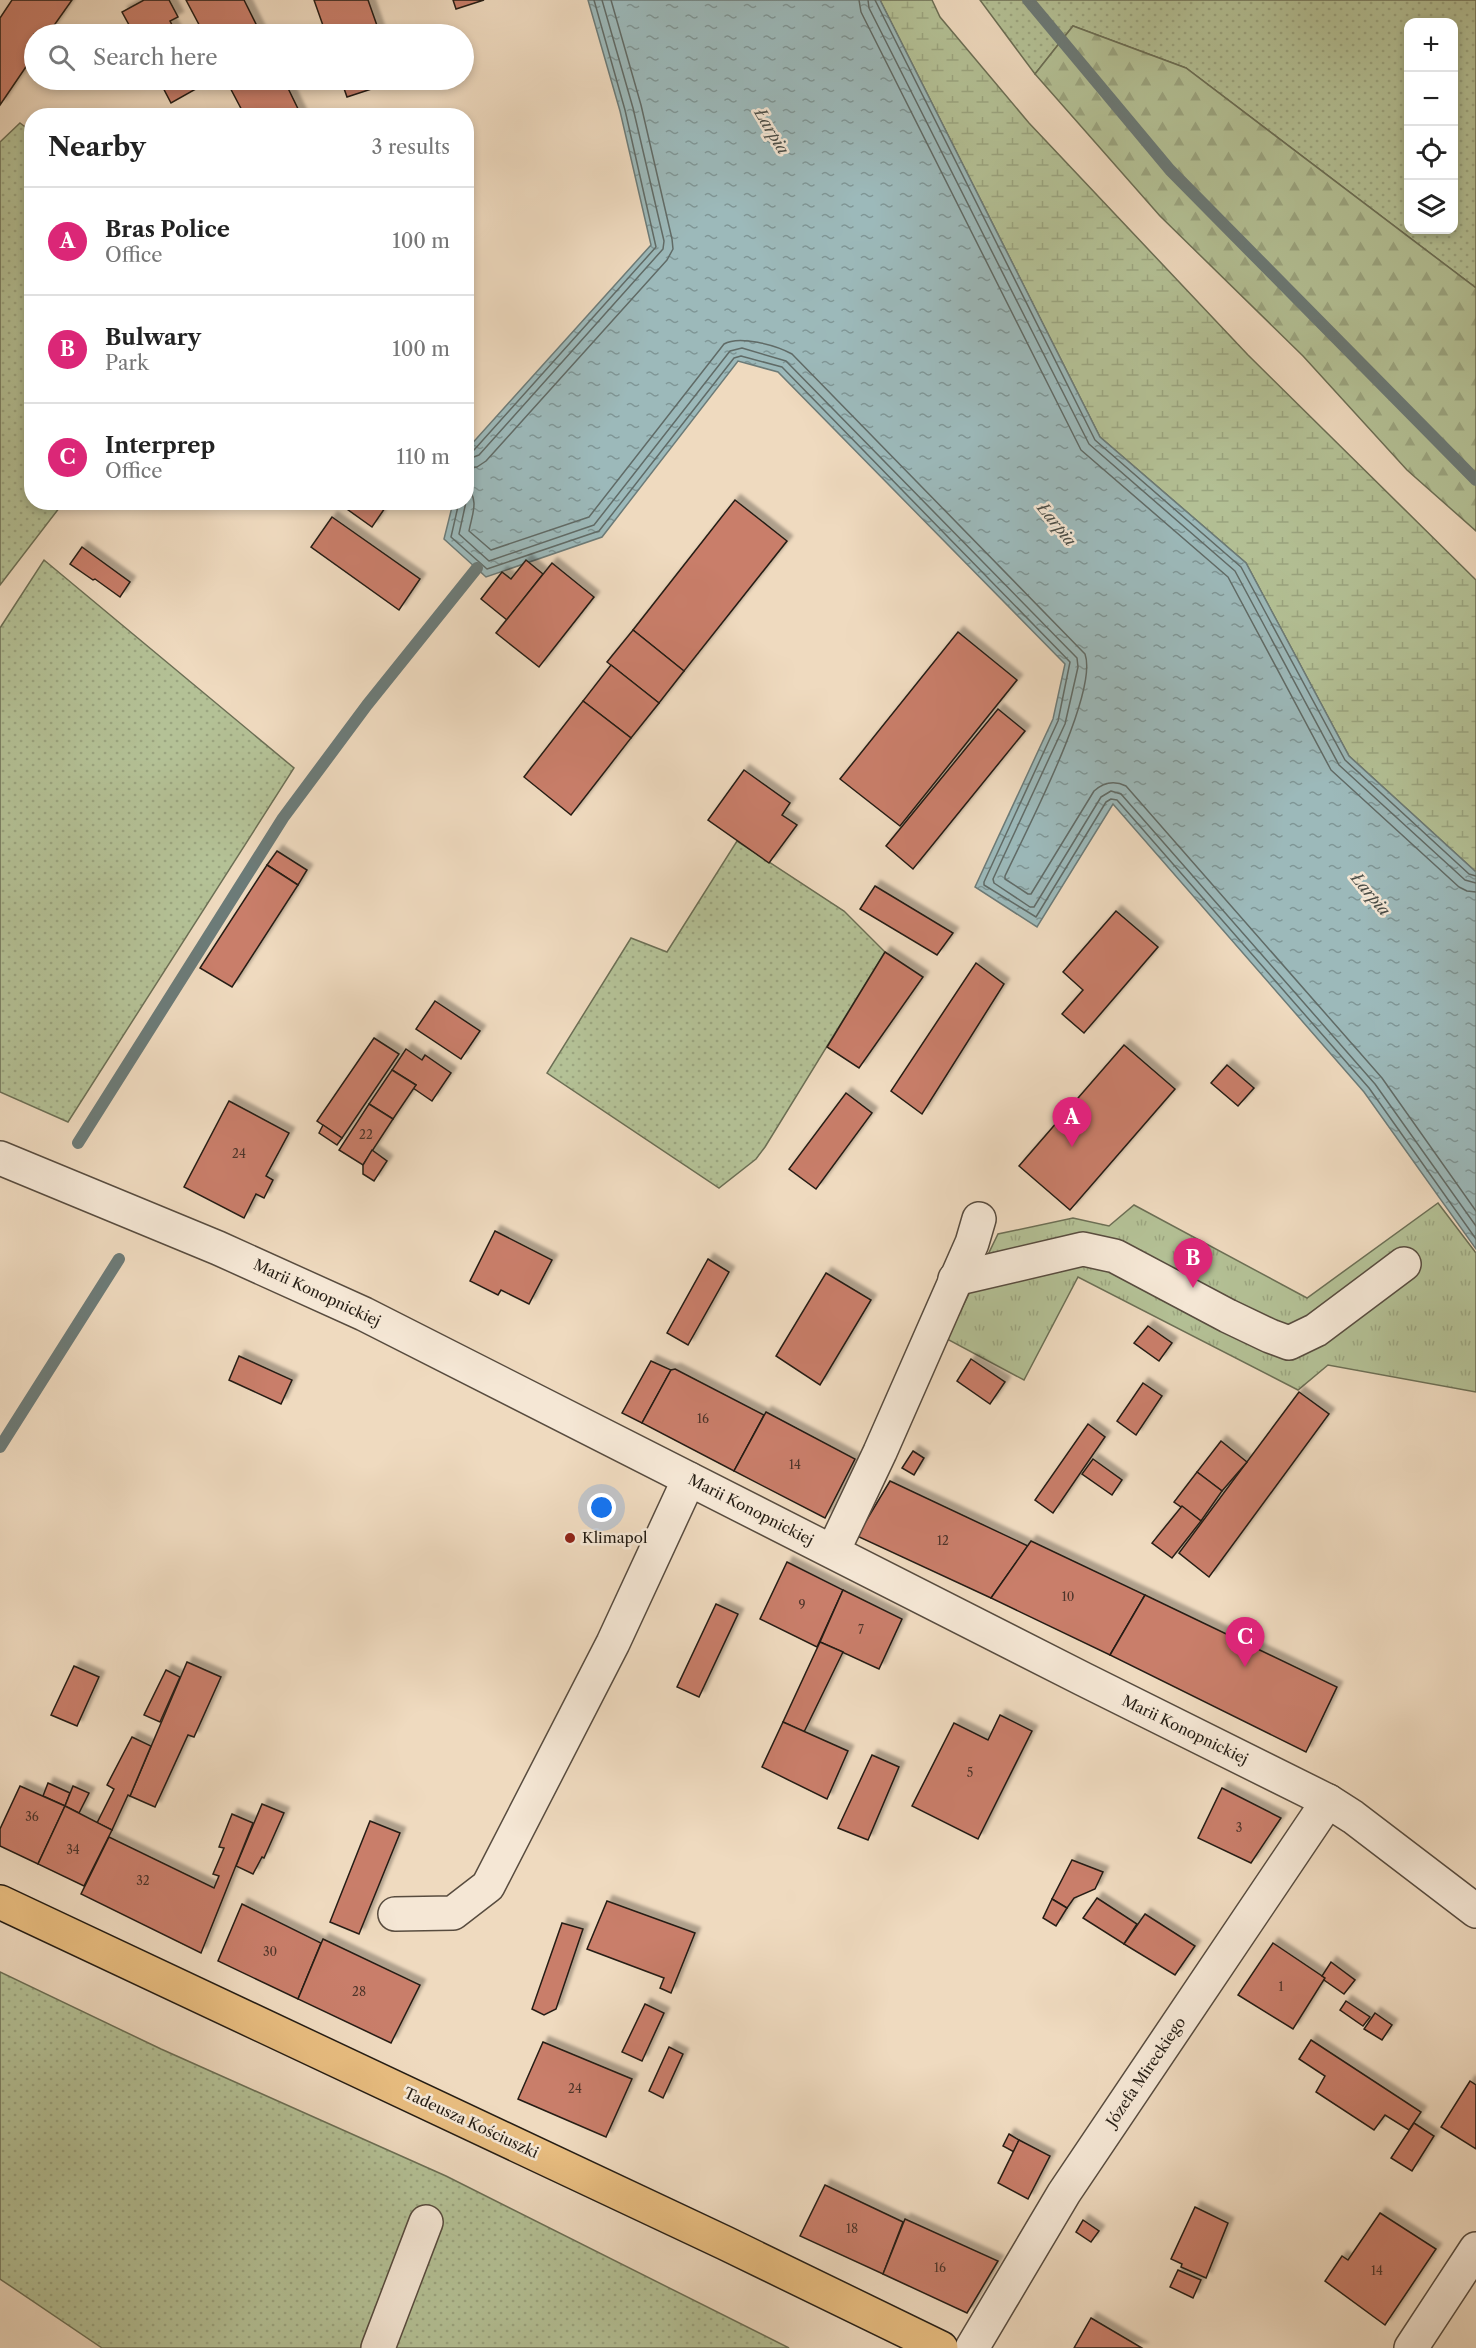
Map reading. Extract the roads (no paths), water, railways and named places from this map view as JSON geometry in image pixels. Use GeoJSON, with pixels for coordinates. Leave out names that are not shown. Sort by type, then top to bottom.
{"type":"FeatureCollection","features":[{"type":"Feature","properties":{"kind":"main road","name":"Tadeusza Kościuszki"},"geometry":{"type":"LineString","coordinates":[[0,1902],[725,2243],[940,2348]]}},
{"type":"Feature","properties":{"kind":"street","name":"Marii Konopnickiej"},"geometry":{"type":"LineString","coordinates":[[0,1158],[292,1281],[385,1324],[1328,1801],[1371,1830],[1476,1911]]}},
{"type":"Feature","properties":{"kind":"street"},"geometry":{"type":"LineString","coordinates":[[832,1551],[880,1452],[980,1220]]}},
{"type":"Feature","properties":{"kind":"street"},"geometry":{"type":"LineString","coordinates":[[956,1279],[1083,1249],[1115,1256],[1228,1316],[1289,1343],[1316,1330],[1404,1264]]}},
{"type":"Feature","properties":{"kind":"street"},"geometry":{"type":"LineString","coordinates":[[395,1914],[453,1913],[488,1886],[613,1643],[689,1479]]}},
{"type":"Feature","properties":{"kind":"street","name":"Józefa Mireckiego"},"geometry":{"type":"LineString","coordinates":[[972,2348],[1064,2193],[1328,1801]]}},
{"type":"Feature","properties":{"kind":"street"},"geometry":{"type":"LineString","coordinates":[[378,2348],[426,2222]]}},
{"type":"Feature","properties":{"kind":"street"},"geometry":{"type":"LineString","coordinates":[[1421,2345],[1476,2249]]}},
{"type":"Feature","properties":{"kind":"water","name":"Łarpia"},"geometry":{"type":"Polygon","coordinates":[[[588,0],[880,0],[1100,437],[1246,563],[1349,756],[1476,872],[1476,1249],[1364,1092],[1113,804],[1037,927],[975,887],[1053,719],[1065,664],[778,372],[738,361],[602,537],[486,577],[444,539],[451,510],[474,510],[474,441],[651,245],[620,111],[588,0]]]}},
{"type":"Feature","properties":{"kind":"waterway"},"geometry":{"type":"LineString","coordinates":[[1028,0],[1170,170],[1476,480]]}},
{"type":"Feature","properties":{"kind":"waterway"},"geometry":{"type":"LineString","coordinates":[[78,1143],[283,818],[367,705],[477,568]]}},
{"type":"Feature","properties":{"kind":"waterway"},"geometry":{"type":"LineString","coordinates":[[0,1447],[119,1259]]}},
{"type":"Feature","properties":{"kind":"place","name":"Bras Police"},"geometry":{"type":"Point","coordinates":[1072,1147]}},
{"type":"Feature","properties":{"kind":"place","name":"Bulwary"},"geometry":{"type":"Point","coordinates":[1193,1288]}},
{"type":"Feature","properties":{"kind":"place","name":"Klimapol"},"geometry":{"type":"Point","coordinates":[570,1538]}},
{"type":"Feature","properties":{"kind":"place","name":"Interprep"},"geometry":{"type":"Point","coordinates":[1245,1667]}}]}
